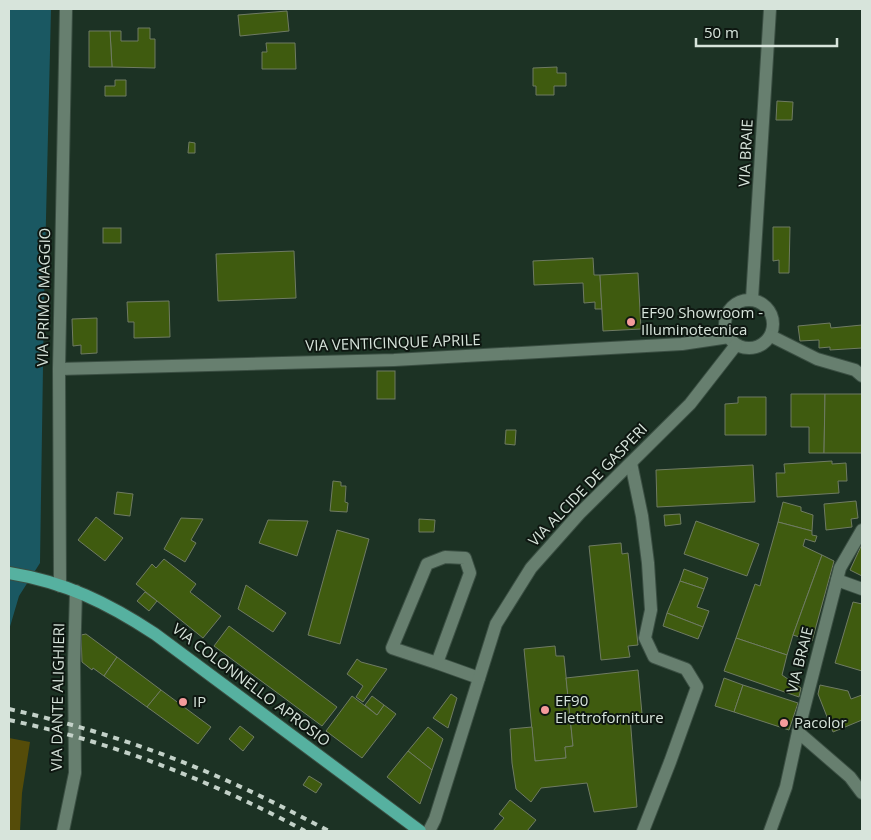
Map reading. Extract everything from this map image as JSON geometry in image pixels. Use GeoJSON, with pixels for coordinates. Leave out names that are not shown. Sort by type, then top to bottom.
{"type":"FeatureCollection","features":[{"type":"Feature","properties":{"kind":"main road","name":"VIA COLONNELLO APROSIO"},"geometry":{"type":"LineString","coordinates":[[9,573],[76,591],[96,598],[115,608],[155,634],[420,831]]}},
{"type":"Feature","properties":{"kind":"street","name":"VIA PRIMO MAGGIO"},"geometry":{"type":"LineString","coordinates":[[56,585],[66,9]]}},
{"type":"Feature","properties":{"kind":"street","name":"VIA BRAIE"},"geometry":{"type":"LineString","coordinates":[[752,299],[770,9]]}},
{"type":"Feature","properties":{"kind":"street"},"geometry":{"type":"LineString","coordinates":[[752,299],[764,303],[772,313],[774,324],[771,336],[762,345],[749,348],[732,341],[724,324],[728,310],[738,301],[752,299]]}},
{"type":"Feature","properties":{"kind":"street"},"geometry":{"type":"LineString","coordinates":[[771,336],[817,359],[855,370],[862,376]]}},
{"type":"Feature","properties":{"kind":"street","name":"VIA VENTICINQUE APRILE"},"geometry":{"type":"LineString","coordinates":[[59,369],[394,360],[732,341]]}},
{"type":"Feature","properties":{"kind":"street","name":"VIA ALCIDE DE GASPERI"},"geometry":{"type":"LineString","coordinates":[[429,831],[435,820],[496,624],[531,568],[579,514],[690,404],[732,341]]}},
{"type":"Feature","properties":{"kind":"street"},"geometry":{"type":"LineString","coordinates":[[631,462],[642,516],[648,563],[651,610],[646,638],[654,657],[686,669],[697,687],[643,831]]}},
{"type":"Feature","properties":{"kind":"street","name":"VIA BRAIE"},"geometry":{"type":"LineString","coordinates":[[770,831],[786,787],[798,732],[840,568],[862,530]]}},
{"type":"Feature","properties":{"kind":"street"},"geometry":{"type":"LineString","coordinates":[[437,663],[470,573],[465,558],[446,557],[427,564],[392,648],[479,678]]}},
{"type":"Feature","properties":{"kind":"street"},"geometry":{"type":"LineString","coordinates":[[837,580],[862,589]]}},
{"type":"Feature","properties":{"kind":"street","name":"VIA DANTE ALIGHIERI"},"geometry":{"type":"LineString","coordinates":[[63,831],[75,773],[74,663],[76,591]]}},
{"type":"Feature","properties":{"kind":"street"},"geometry":{"type":"LineString","coordinates":[[798,732],[850,777],[862,793]]}},
{"type":"Feature","properties":{"kind":"shaded area"},"geometry":{"type":"Polygon","coordinates":[[[9,738],[30,742],[22,793],[20,831],[9,831],[9,738]]]}},
{"type":"Feature","properties":{"kind":"water"},"geometry":{"type":"Polygon","coordinates":[[[9,9],[51,9],[40,563],[19,596],[9,630],[9,9]]]}},
{"type":"Feature","properties":{"kind":"building"},"geometry":{"type":"Polygon","coordinates":[[[287,11],[289,31],[240,36],[238,15],[287,11]]]}},
{"type":"Feature","properties":{"kind":"building"},"geometry":{"type":"Polygon","coordinates":[[[138,28],[150,28],[150,39],[155,39],[155,68],[112,67],[110,31],[121,31],[121,41],[138,41],[138,28]]]}},
{"type":"Feature","properties":{"kind":"building"},"geometry":{"type":"Polygon","coordinates":[[[89,31],[110,31],[112,67],[89,67],[89,31]]]}},
{"type":"Feature","properties":{"kind":"building"},"geometry":{"type":"Polygon","coordinates":[[[266,43],[295,43],[296,69],[262,69],[262,52],[267,52],[266,43]]]}},
{"type":"Feature","properties":{"kind":"building"},"geometry":{"type":"Polygon","coordinates":[[[557,67],[557,73],[566,73],[566,86],[554,86],[554,95],[536,95],[536,86],[533,86],[533,68],[557,67]]]}},
{"type":"Feature","properties":{"kind":"building"},"geometry":{"type":"Polygon","coordinates":[[[115,80],[126,80],[126,96],[105,96],[105,86],[115,86],[115,80]]]}},
{"type":"Feature","properties":{"kind":"building"},"geometry":{"type":"Polygon","coordinates":[[[777,101],[793,102],[792,120],[776,120],[777,101]]]}},
{"type":"Feature","properties":{"kind":"building"},"geometry":{"type":"Polygon","coordinates":[[[189,142],[195,143],[195,153],[188,153],[189,142]]]}},
{"type":"Feature","properties":{"kind":"building"},"geometry":{"type":"Polygon","coordinates":[[[773,227],[790,227],[789,273],[779,273],[779,260],[773,261],[773,227]]]}},
{"type":"Feature","properties":{"kind":"building"},"geometry":{"type":"Polygon","coordinates":[[[103,228],[121,228],[121,243],[103,243],[103,228]]]}},
{"type":"Feature","properties":{"kind":"building"},"geometry":{"type":"Polygon","coordinates":[[[294,251],[296,298],[218,301],[216,254],[294,251]]]}},
{"type":"Feature","properties":{"kind":"building"},"geometry":{"type":"Polygon","coordinates":[[[593,258],[594,275],[600,275],[602,309],[595,309],[595,302],[584,303],[583,283],[534,285],[533,261],[593,258]]]}},
{"type":"Feature","properties":{"kind":"building"},"geometry":{"type":"Polygon","coordinates":[[[638,273],[641,329],[603,331],[600,275],[638,273]]]}},
{"type":"Feature","properties":{"kind":"building"},"geometry":{"type":"Polygon","coordinates":[[[169,301],[170,337],[134,338],[134,322],[128,322],[127,302],[169,301]]]}},
{"type":"Feature","properties":{"kind":"building"},"geometry":{"type":"Polygon","coordinates":[[[97,318],[97,353],[81,354],[81,345],[73,346],[72,319],[97,318]]]}},
{"type":"Feature","properties":{"kind":"building"},"geometry":{"type":"Polygon","coordinates":[[[830,323],[831,328],[862,325],[862,348],[830,350],[830,347],[819,348],[819,340],[800,341],[798,326],[830,323]]]}},
{"type":"Feature","properties":{"kind":"building"},"geometry":{"type":"Polygon","coordinates":[[[377,371],[395,371],[395,399],[377,399],[377,371]]]}},
{"type":"Feature","properties":{"kind":"building"},"geometry":{"type":"Polygon","coordinates":[[[791,394],[825,394],[824,453],[809,453],[809,427],[791,427],[791,394]]]}},
{"type":"Feature","properties":{"kind":"building"},"geometry":{"type":"Polygon","coordinates":[[[825,394],[862,394],[862,453],[824,453],[825,394]]]}},
{"type":"Feature","properties":{"kind":"building"},"geometry":{"type":"Polygon","coordinates":[[[738,397],[766,397],[766,435],[725,435],[725,404],[738,403],[738,397]]]}},
{"type":"Feature","properties":{"kind":"building"},"geometry":{"type":"Polygon","coordinates":[[[506,430],[516,430],[515,445],[505,444],[506,430]]]}},
{"type":"Feature","properties":{"kind":"building"},"geometry":{"type":"Polygon","coordinates":[[[832,461],[832,464],[846,463],[847,481],[838,481],[839,493],[777,497],[776,473],[785,473],[784,464],[832,461]]]}},
{"type":"Feature","properties":{"kind":"building"},"geometry":{"type":"Polygon","coordinates":[[[753,465],[755,502],[657,507],[656,470],[753,465]]]}},
{"type":"Feature","properties":{"kind":"building"},"geometry":{"type":"Polygon","coordinates":[[[333,481],[341,482],[341,486],[346,486],[345,502],[348,503],[347,512],[330,511],[333,481]]]}},
{"type":"Feature","properties":{"kind":"building"},"geometry":{"type":"Polygon","coordinates":[[[117,492],[133,494],[130,516],[114,514],[117,492]]]}},
{"type":"Feature","properties":{"kind":"building"},"geometry":{"type":"Polygon","coordinates":[[[856,501],[858,518],[851,519],[852,527],[826,530],[824,504],[856,501]]]}},
{"type":"Feature","properties":{"kind":"building"},"geometry":{"type":"Polygon","coordinates":[[[783,502],[801,507],[801,511],[813,515],[812,531],[778,522],[783,502]]]}},
{"type":"Feature","properties":{"kind":"building"},"geometry":{"type":"Polygon","coordinates":[[[680,514],[681,524],[665,526],[664,515],[680,514]]]}},
{"type":"Feature","properties":{"kind":"building"},"geometry":{"type":"Polygon","coordinates":[[[96,517],[123,538],[105,561],[78,540],[96,517]]]}},
{"type":"Feature","properties":{"kind":"building"},"geometry":{"type":"Polygon","coordinates":[[[181,518],[203,519],[191,540],[196,543],[185,562],[164,549],[181,518]]]}},
{"type":"Feature","properties":{"kind":"building"},"geometry":{"type":"Polygon","coordinates":[[[419,519],[435,520],[434,532],[419,532],[419,519]]]}},
{"type":"Feature","properties":{"kind":"building"},"geometry":{"type":"Polygon","coordinates":[[[268,520],[308,521],[297,556],[259,543],[268,520]]]}},
{"type":"Feature","properties":{"kind":"building"},"geometry":{"type":"Polygon","coordinates":[[[696,521],[759,544],[747,576],[684,554],[696,521]]]}},
{"type":"Feature","properties":{"kind":"building"},"geometry":{"type":"Polygon","coordinates":[[[778,522],[812,531],[812,535],[817,536],[815,542],[805,539],[803,546],[822,555],[787,655],[736,638],[755,584],[760,586],[778,522]]]}},
{"type":"Feature","properties":{"kind":"building"},"geometry":{"type":"Polygon","coordinates":[[[337,530],[369,539],[340,644],[308,635],[337,530]]]}},
{"type":"Feature","properties":{"kind":"building"},"geometry":{"type":"Polygon","coordinates":[[[621,543],[622,554],[628,553],[638,645],[628,646],[630,657],[601,660],[589,546],[621,543]]]}},
{"type":"Feature","properties":{"kind":"building"},"geometry":{"type":"Polygon","coordinates":[[[862,544],[862,576],[850,570],[862,544]]]}},
{"type":"Feature","properties":{"kind":"building"},"geometry":{"type":"Polygon","coordinates":[[[822,555],[834,561],[812,641],[793,635],[822,555]]]}},
{"type":"Feature","properties":{"kind":"building"},"geometry":{"type":"Polygon","coordinates":[[[164,559],[196,584],[190,592],[221,616],[203,638],[136,584],[152,564],[156,568],[164,559]]]}},
{"type":"Feature","properties":{"kind":"building"},"geometry":{"type":"Polygon","coordinates":[[[684,569],[708,578],[704,589],[680,581],[684,569]]]}},
{"type":"Feature","properties":{"kind":"building"},"geometry":{"type":"Polygon","coordinates":[[[680,581],[704,589],[697,607],[709,611],[703,627],[667,613],[680,581]]]}},
{"type":"Feature","properties":{"kind":"building"},"geometry":{"type":"Polygon","coordinates":[[[246,585],[286,613],[273,632],[238,609],[246,585]]]}},
{"type":"Feature","properties":{"kind":"building"},"geometry":{"type":"Polygon","coordinates":[[[145,592],[157,601],[149,611],[137,601],[145,592]]]}},
{"type":"Feature","properties":{"kind":"building"},"geometry":{"type":"Polygon","coordinates":[[[853,602],[862,604],[862,671],[835,663],[853,602]]]}},
{"type":"Feature","properties":{"kind":"building"},"geometry":{"type":"Polygon","coordinates":[[[667,613],[703,627],[698,639],[663,626],[667,613]]]}},
{"type":"Feature","properties":{"kind":"building"},"geometry":{"type":"Polygon","coordinates":[[[229,626],[337,707],[322,726],[214,646],[229,626]]]}},
{"type":"Feature","properties":{"kind":"building"},"geometry":{"type":"Polygon","coordinates":[[[86,634],[117,657],[104,676],[82,662],[81,635],[86,634]]]}},
{"type":"Feature","properties":{"kind":"building"},"geometry":{"type":"Polygon","coordinates":[[[736,638],[787,655],[782,675],[801,688],[799,697],[724,671],[736,638]]]}},
{"type":"Feature","properties":{"kind":"building"},"geometry":{"type":"Polygon","coordinates":[[[555,646],[556,656],[564,656],[573,746],[565,747],[566,758],[535,761],[524,649],[555,646]]]}},
{"type":"Feature","properties":{"kind":"building"},"geometry":{"type":"Polygon","coordinates":[[[117,657],[161,690],[147,707],[104,676],[117,657]]]}},
{"type":"Feature","properties":{"kind":"building"},"geometry":{"type":"Polygon","coordinates":[[[357,659],[361,662],[387,669],[363,702],[356,697],[363,686],[347,674],[357,659]]]}},
{"type":"Feature","properties":{"kind":"building"},"geometry":{"type":"Polygon","coordinates":[[[638,670],[642,714],[630,716],[637,807],[594,812],[587,783],[541,788],[531,802],[516,789],[510,729],[532,727],[535,761],[566,758],[565,747],[573,746],[566,678],[638,670]]]}},
{"type":"Feature","properties":{"kind":"building"},"geometry":{"type":"Polygon","coordinates":[[[724,678],[743,685],[734,712],[715,706],[724,678]]]}},
{"type":"Feature","properties":{"kind":"building"},"geometry":{"type":"Polygon","coordinates":[[[743,685],[798,703],[789,730],[734,712],[743,685]]]}},
{"type":"Feature","properties":{"kind":"building"},"geometry":{"type":"Polygon","coordinates":[[[820,685],[848,691],[851,699],[862,695],[862,720],[833,732],[818,694],[820,685]]]}},
{"type":"Feature","properties":{"kind":"building"},"geometry":{"type":"Polygon","coordinates":[[[161,690],[211,727],[198,744],[147,707],[161,690]]]}},
{"type":"Feature","properties":{"kind":"building"},"geometry":{"type":"Polygon","coordinates":[[[451,694],[457,698],[448,728],[433,718],[451,694]]]}},
{"type":"Feature","properties":{"kind":"building"},"geometry":{"type":"Polygon","coordinates":[[[352,696],[377,715],[384,705],[396,714],[362,758],[326,731],[352,696]]]}},
{"type":"Feature","properties":{"kind":"building"},"geometry":{"type":"Polygon","coordinates":[[[372,696],[384,705],[377,715],[365,705],[372,696]]]}},
{"type":"Feature","properties":{"kind":"building"},"geometry":{"type":"Polygon","coordinates":[[[240,726],[254,737],[243,751],[229,739],[240,726]]]}},
{"type":"Feature","properties":{"kind":"building"},"geometry":{"type":"Polygon","coordinates":[[[428,727],[443,739],[432,770],[408,751],[428,727]]]}},
{"type":"Feature","properties":{"kind":"building"},"geometry":{"type":"Polygon","coordinates":[[[408,751],[432,770],[420,804],[387,777],[408,751]]]}},
{"type":"Feature","properties":{"kind":"building"},"geometry":{"type":"Polygon","coordinates":[[[309,776],[322,784],[316,793],[303,785],[309,776]]]}},
{"type":"Feature","properties":{"kind":"building"},"geometry":{"type":"Polygon","coordinates":[[[510,800],[536,820],[527,831],[493,831],[504,818],[499,814],[510,800]]]}},
{"type":"Feature","properties":{"kind":"railway"},"geometry":{"type":"LineString","coordinates":[[9,709],[93,731],[176,759],[243,788],[329,831]]}},
{"type":"Feature","properties":{"kind":"railway"},"geometry":{"type":"LineString","coordinates":[[9,720],[86,740],[161,765],[234,796],[305,831]]}},
{"type":"Feature","properties":{"kind":"place","name":"EF90 Showroom - Illuminotecnica"},"geometry":{"type":"Point","coordinates":[631,322]}},
{"type":"Feature","properties":{"kind":"place","name":"IP"},"geometry":{"type":"Point","coordinates":[183,702]}},
{"type":"Feature","properties":{"kind":"place","name":"EF90 Elettroforniture"},"geometry":{"type":"Point","coordinates":[545,710]}},
{"type":"Feature","properties":{"kind":"place","name":"Pacolor"},"geometry":{"type":"Point","coordinates":[784,723]}}]}
